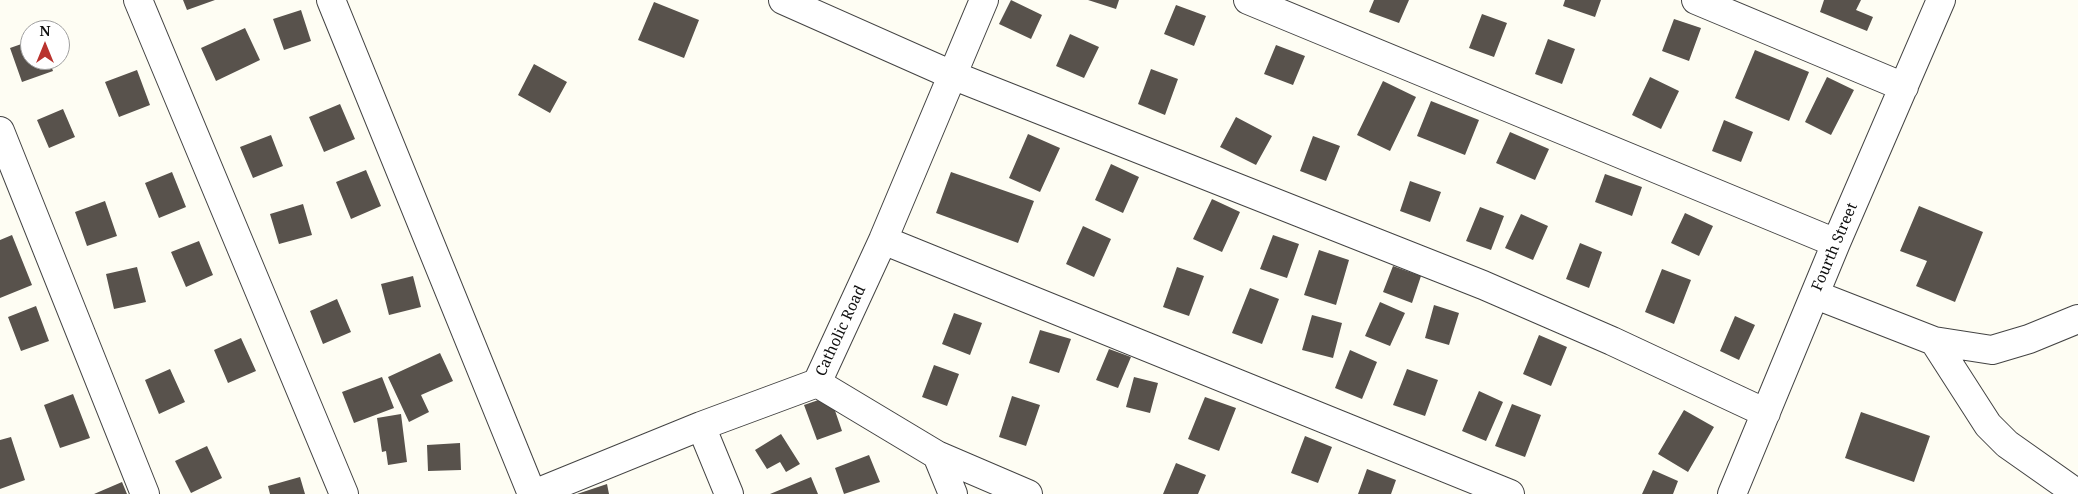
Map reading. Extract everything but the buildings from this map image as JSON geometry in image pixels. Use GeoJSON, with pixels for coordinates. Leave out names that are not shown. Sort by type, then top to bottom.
{"type":"FeatureCollection","features":[{"type":"Feature","properties":{"kind":"street"},"geometry":{"type":"LineString","coordinates":[[138,0],[344,494]]}},
{"type":"Feature","properties":{"kind":"street"},"geometry":{"type":"LineString","coordinates":[[331,0],[533,494]]}},
{"type":"Feature","properties":{"kind":"street"},"geometry":{"type":"LineString","coordinates":[[783,0],[952,75],[1483,286],[1612,341],[1766,413]]}},
{"type":"Feature","properties":{"kind":"street","name":"Catholic Road"},"geometry":{"type":"LineString","coordinates":[[533,494],[701,426],[817,382],[883,240],[984,0]]}},
{"type":"Feature","properties":{"kind":"street"},"geometry":{"type":"LineString","coordinates":[[1248,0],[1836,243]]}},
{"type":"Feature","properties":{"kind":"street"},"geometry":{"type":"LineString","coordinates":[[1696,0],[1904,87]]}},
{"type":"Feature","properties":{"kind":"street","name":"Fourth Street"},"geometry":{"type":"LineString","coordinates":[[1732,494],[1836,243],[1940,0]]}},
{"type":"Feature","properties":{"kind":"street"},"geometry":{"type":"LineString","coordinates":[[0,131],[145,494]]}},
{"type":"Feature","properties":{"kind":"street"},"geometry":{"type":"LineString","coordinates":[[883,240],[1510,494]]}},
{"type":"Feature","properties":{"kind":"street"},"geometry":{"type":"LineString","coordinates":[[1816,295],[1934,341],[1992,350],[2029,339],[2078,319]]}},
{"type":"Feature","properties":{"kind":"street"},"geometry":{"type":"LineString","coordinates":[[1934,341],[1988,425],[2006,444],[2078,494]]}},
{"type":"Feature","properties":{"kind":"street"},"geometry":{"type":"LineString","coordinates":[[817,382],[937,455],[1028,494]]}},
{"type":"Feature","properties":{"kind":"street"},"geometry":{"type":"LineString","coordinates":[[701,426],[729,494]]}},
{"type":"Feature","properties":{"kind":"street"},"geometry":{"type":"LineString","coordinates":[[937,455],[953,494]]}}]}
